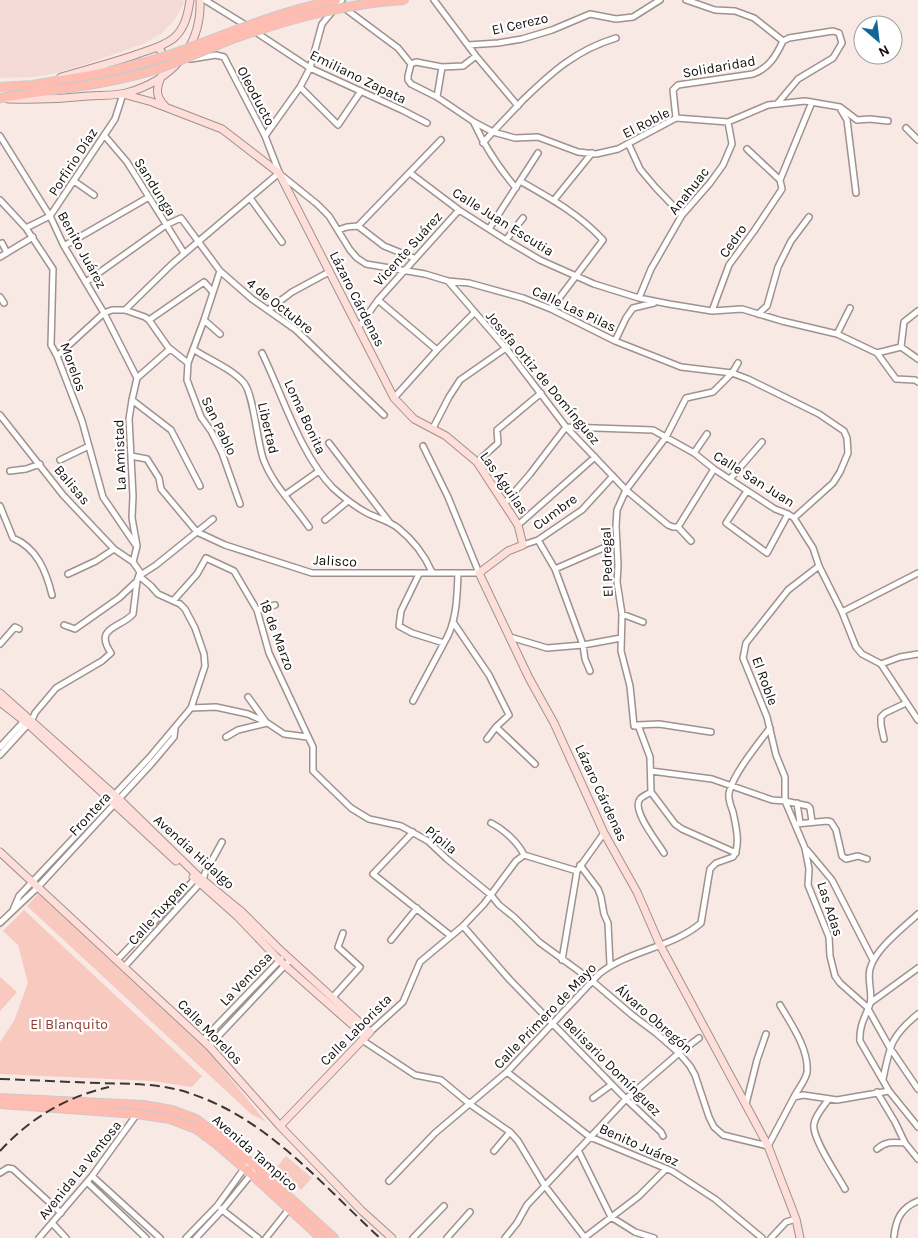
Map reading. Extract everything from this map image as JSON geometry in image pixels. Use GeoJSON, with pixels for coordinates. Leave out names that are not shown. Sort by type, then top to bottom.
{"type":"FeatureCollection","features":[{"type":"Feature","properties":{"kind":"main road"},"geometry":{"type":"LineString","coordinates":[[0,98],[95,84],[158,68],[235,39],[313,14],[405,0]]}},
{"type":"Feature","properties":{"kind":"main road"},"geometry":{"type":"LineString","coordinates":[[0,87],[34,85],[108,72],[174,54],[281,13],[339,1]]}},
{"type":"Feature","properties":{"kind":"main road","name":"Avenida Tampico"},"geometry":{"type":"LineString","coordinates":[[0,1098],[143,1105],[172,1110],[196,1119],[249,1161],[251,1170],[321,1238]]}},
{"type":"Feature","properties":{"kind":"main road","name":"Avenida Tampico"},"geometry":{"type":"LineString","coordinates":[[0,1104],[137,1114],[170,1119],[196,1129],[251,1170],[334,1238]]}},
{"type":"Feature","properties":{"kind":"street"},"geometry":{"type":"LineString","coordinates":[[34,85],[158,47],[175,37],[183,27],[189,11],[190,0]]}},
{"type":"Feature","properties":{"kind":"street"},"geometry":{"type":"LineString","coordinates":[[0,98],[45,100],[124,94],[142,88],[161,78],[182,58],[192,44],[201,11],[200,0]]}},
{"type":"Feature","properties":{"kind":"street","name":"Emiliano Zapata"},"geometry":{"type":"LineString","coordinates":[[205,0],[276,44],[310,68],[427,123]]}},
{"type":"Feature","properties":{"kind":"street"},"geometry":{"type":"LineString","coordinates":[[434,0],[476,56],[518,106]]}},
{"type":"Feature","properties":{"kind":"street","name":"El Cerezo"},"geometry":{"type":"LineString","coordinates":[[468,45],[522,39],[552,30],[590,14],[616,19],[632,17],[660,0]]}},
{"type":"Feature","properties":{"kind":"street"},"geometry":{"type":"LineString","coordinates":[[686,0],[715,10],[735,11],[754,18],[783,41],[789,38],[833,31],[839,33],[842,43],[833,58],[798,79],[777,104]]}},
{"type":"Feature","properties":{"kind":"street"},"geometry":{"type":"LineString","coordinates":[[265,136],[300,87],[310,68],[322,24],[339,1],[398,48],[412,64],[416,62],[442,67],[463,66],[476,56]]}},
{"type":"Feature","properties":{"kind":"street"},"geometry":{"type":"LineString","coordinates":[[483,143],[563,63],[589,47],[616,38]]}},
{"type":"Feature","properties":{"kind":"street","name":"Solidaridad"},"geometry":{"type":"LineString","coordinates":[[676,118],[673,90],[678,85],[753,74],[764,70],[775,56],[783,41]]}},
{"type":"Feature","properties":{"kind":"street"},"geometry":{"type":"LineString","coordinates":[[158,47],[164,54],[165,60],[161,78],[156,88],[158,98],[169,109]]}},
{"type":"Feature","properties":{"kind":"street","name":"Oleoducto"},"geometry":{"type":"LineString","coordinates":[[165,60],[216,55],[224,57],[265,136],[279,173]]}},
{"type":"Feature","properties":{"kind":"street","name":"El Roble"},"geometry":{"type":"LineString","coordinates":[[412,64],[408,76],[411,84],[437,97],[474,122],[493,132],[515,138],[538,137],[578,152],[592,153],[618,149],[629,145],[648,132],[676,118],[728,122],[768,105],[805,101],[840,107]]}},
{"type":"Feature","properties":{"kind":"street"},"geometry":{"type":"LineString","coordinates":[[437,97],[442,67]]}},
{"type":"Feature","properties":{"kind":"street"},"geometry":{"type":"LineString","coordinates":[[300,87],[338,125],[361,91]]}},
{"type":"Feature","properties":{"kind":"street","name":"Calle Las Pilas"},"geometry":{"type":"LineString","coordinates":[[124,94],[152,102],[222,129],[317,204],[329,216],[356,258],[366,264],[425,274],[448,281],[470,283],[523,298],[615,341],[681,367],[732,373],[748,379],[819,414],[844,431],[847,438],[848,454],[833,483],[794,518]]}},
{"type":"Feature","properties":{"kind":"street","name":"Porfirio Díaz"},"geometry":{"type":"LineString","coordinates":[[26,228],[50,216],[115,119],[124,94]]}},
{"type":"Feature","properties":{"kind":"street"},"geometry":{"type":"LineString","coordinates":[[747,148],[780,180],[812,102]]}},
{"type":"Feature","properties":{"kind":"street"},"geometry":{"type":"LineString","coordinates":[[840,107],[857,120],[888,120]]}},
{"type":"Feature","properties":{"kind":"street"},"geometry":{"type":"LineString","coordinates":[[840,107],[847,120],[856,193]]}},
{"type":"Feature","properties":{"kind":"street"},"geometry":{"type":"LineString","coordinates":[[474,122],[483,143],[503,173],[516,188]]}},
{"type":"Feature","properties":{"kind":"street","name":"Anahuac"},"geometry":{"type":"LineString","coordinates":[[639,298],[651,269],[682,215],[723,165],[732,144],[728,122]]}},
{"type":"Feature","properties":{"kind":"street"},"geometry":{"type":"LineString","coordinates":[[906,128],[918,140]]}},
{"type":"Feature","properties":{"kind":"street","name":"Sandunga"},"geometry":{"type":"LineString","coordinates":[[104,135],[127,162],[184,253]]}},
{"type":"Feature","properties":{"kind":"street","name":"Benito Juárez"},"geometry":{"type":"LineString","coordinates":[[0,136],[50,216],[64,246],[104,313],[138,378]]}},
{"type":"Feature","properties":{"kind":"street"},"geometry":{"type":"LineString","coordinates":[[338,230],[358,226],[441,140]]}},
{"type":"Feature","properties":{"kind":"street"},"geometry":{"type":"LineString","coordinates":[[629,145],[640,169],[682,215]]}},
{"type":"Feature","properties":{"kind":"street"},"geometry":{"type":"LineString","coordinates":[[489,229],[538,153]]}},
{"type":"Feature","properties":{"kind":"street"},"geometry":{"type":"LineString","coordinates":[[554,200],[592,153]]}},
{"type":"Feature","properties":{"kind":"street"},"geometry":{"type":"LineString","coordinates":[[124,310],[184,253],[279,173]]}},
{"type":"Feature","properties":{"kind":"street","name":"Lázaro Cárdenas"},"geometry":{"type":"LineString","coordinates":[[279,173],[394,398],[414,418],[430,427]]}},
{"type":"Feature","properties":{"kind":"street","name":"Calle Juan Escutia"},"geometry":{"type":"LineString","coordinates":[[410,173],[459,210],[506,240],[540,260],[594,284],[657,302],[712,311],[742,309],[837,334],[877,353],[896,379],[915,380],[918,382]]}},
{"type":"Feature","properties":{"kind":"street","name":"Cedro"},"geometry":{"type":"LineString","coordinates":[[712,311],[729,265],[782,189],[780,180]]}},
{"type":"Feature","properties":{"kind":"street"},"geometry":{"type":"LineString","coordinates":[[520,181],[554,200],[582,219],[603,240],[551,310]]}},
{"type":"Feature","properties":{"kind":"street"},"geometry":{"type":"LineString","coordinates":[[74,182],[94,195]]}},
{"type":"Feature","properties":{"kind":"street"},"geometry":{"type":"LineString","coordinates":[[64,246],[149,197]]}},
{"type":"Feature","properties":{"kind":"street"},"geometry":{"type":"LineString","coordinates":[[250,198],[282,242]]}},
{"type":"Feature","properties":{"kind":"street","name":"Morelos"},"geometry":{"type":"LineString","coordinates":[[0,200],[26,228],[53,269],[51,346],[57,356],[82,421],[103,497],[137,546]]}},
{"type":"Feature","properties":{"kind":"street","name":"Vicente Suárez"},"geometry":{"type":"LineString","coordinates":[[358,328],[403,270],[459,210]]}},
{"type":"Feature","properties":{"kind":"street"},"geometry":{"type":"LineString","coordinates":[[758,314],[767,306],[772,294],[778,267],[791,241],[809,217]]}},
{"type":"Feature","properties":{"kind":"street","name":"4 de Octubre"},"geometry":{"type":"LineString","coordinates":[[166,225],[181,218],[220,271],[296,330],[384,415]]}},
{"type":"Feature","properties":{"kind":"street"},"geometry":{"type":"LineString","coordinates":[[506,240],[523,218]]}},
{"type":"Feature","properties":{"kind":"street"},"geometry":{"type":"LineString","coordinates":[[86,282],[166,225]]}},
{"type":"Feature","properties":{"kind":"street"},"geometry":{"type":"LineString","coordinates":[[358,226],[384,246],[414,258]]}},
{"type":"Feature","properties":{"kind":"street"},"geometry":{"type":"LineString","coordinates":[[0,257],[33,238]]}},
{"type":"Feature","properties":{"kind":"street"},"geometry":{"type":"LineString","coordinates":[[2,243],[7,252]]}},
{"type":"Feature","properties":{"kind":"street","name":"San Pablo"},"geometry":{"type":"LineString","coordinates":[[220,271],[188,364],[187,380],[201,417],[211,431],[222,453],[240,504]]}},
{"type":"Feature","properties":{"kind":"street"},"geometry":{"type":"LineString","coordinates":[[268,310],[292,292],[329,272]]}},
{"type":"Feature","properties":{"kind":"street","name":"Josefa Ortiz de Domínguez"},"geometry":{"type":"LineString","coordinates":[[448,281],[506,348],[566,427],[594,457],[626,490],[668,525],[678,526],[691,541]]}},
{"type":"Feature","properties":{"kind":"street"},"geometry":{"type":"LineString","coordinates":[[149,320],[204,282],[212,291]]}},
{"type":"Feature","properties":{"kind":"street"},"geometry":{"type":"LineString","coordinates":[[0,297],[4,303]]}},
{"type":"Feature","properties":{"kind":"street"},"geometry":{"type":"LineString","coordinates":[[378,300],[437,350]]}},
{"type":"Feature","properties":{"kind":"street"},"geometry":{"type":"LineString","coordinates":[[615,341],[633,308],[657,302]]}},
{"type":"Feature","properties":{"kind":"street"},"geometry":{"type":"LineString","coordinates":[[837,334],[850,308]]}},
{"type":"Feature","properties":{"kind":"street"},"geometry":{"type":"LineString","coordinates":[[57,356],[104,313],[112,310],[124,310],[149,320],[170,349],[188,364]]}},
{"type":"Feature","properties":{"kind":"street"},"geometry":{"type":"LineString","coordinates":[[900,347],[904,322],[918,311]]}},
{"type":"Feature","properties":{"kind":"street"},"geometry":{"type":"LineString","coordinates":[[394,398],[437,350],[474,313]]}},
{"type":"Feature","properties":{"kind":"street"},"geometry":{"type":"LineString","coordinates":[[204,320],[220,334]]}},
{"type":"Feature","properties":{"kind":"street"},"geometry":{"type":"LineString","coordinates":[[877,353],[900,347]]}},
{"type":"Feature","properties":{"kind":"street"},"geometry":{"type":"LineString","coordinates":[[900,347],[918,360]]}},
{"type":"Feature","properties":{"kind":"street"},"geometry":{"type":"LineString","coordinates":[[430,427],[460,380],[506,348]]}},
{"type":"Feature","properties":{"kind":"street"},"geometry":{"type":"LineString","coordinates":[[138,378],[170,349]]}},
{"type":"Feature","properties":{"kind":"street","name":"Libertad"},"geometry":{"type":"LineString","coordinates":[[193,349],[230,372],[246,385],[263,460],[276,485],[309,527]]}},
{"type":"Feature","properties":{"kind":"street","name":"Loma Bonita"},"geometry":{"type":"LineString","coordinates":[[262,354],[308,454],[319,471],[332,487],[348,501],[367,513],[390,523]]}},
{"type":"Feature","properties":{"kind":"street","name":"El Pedregal"},"geometry":{"type":"LineString","coordinates":[[651,792],[650,757],[638,725],[634,726],[630,686],[622,661],[622,614],[617,582],[617,510],[626,490],[666,437],[686,398],[714,392],[732,373],[738,363]]}},
{"type":"Feature","properties":{"kind":"street","name":"La Amistad"},"geometry":{"type":"LineString","coordinates":[[137,546],[132,518],[130,419],[132,400],[138,378]]}},
{"type":"Feature","properties":{"kind":"street"},"geometry":{"type":"LineString","coordinates":[[477,462],[498,443],[497,430],[541,393]]}},
{"type":"Feature","properties":{"kind":"street"},"geometry":{"type":"LineString","coordinates":[[132,400],[171,430],[200,486]]}},
{"type":"Feature","properties":{"kind":"street","name":"Balisas"},"geometry":{"type":"LineString","coordinates":[[0,415],[63,495],[114,549],[133,562]]}},
{"type":"Feature","properties":{"kind":"street","name":"Las Águilas"},"geometry":{"type":"LineString","coordinates":[[430,427],[446,436],[477,462],[518,525],[523,546]]}},
{"type":"Feature","properties":{"kind":"street"},"geometry":{"type":"LineString","coordinates":[[505,503],[566,427]]}},
{"type":"Feature","properties":{"kind":"street","name":"Calle San Juan"},"geometry":{"type":"LineString","coordinates":[[566,427],[653,430],[694,453],[714,469],[775,509],[794,518],[813,548],[819,566],[842,612],[856,648],[862,654],[881,664]]}},
{"type":"Feature","properties":{"kind":"street"},"geometry":{"type":"LineString","coordinates":[[694,453],[707,434]]}},
{"type":"Feature","properties":{"kind":"street"},"geometry":{"type":"LineString","coordinates":[[730,479],[762,442]]}},
{"type":"Feature","properties":{"kind":"street"},"geometry":{"type":"LineString","coordinates":[[329,443],[390,523],[398,528],[425,556],[432,572]]}},
{"type":"Feature","properties":{"kind":"street"},"geometry":{"type":"LineString","coordinates":[[60,460],[89,446]]}},
{"type":"Feature","properties":{"kind":"street","name":"Lázaro Cárdenas"},"geometry":{"type":"LineString","coordinates":[[423,446],[448,497],[479,573],[529,678],[554,722],[604,833],[637,892],[660,945],[768,1146],[796,1219],[800,1238]]}},
{"type":"Feature","properties":{"kind":"street"},"geometry":{"type":"LineString","coordinates":[[131,456],[146,459],[159,478],[162,489],[197,532]]}},
{"type":"Feature","properties":{"kind":"street"},"geometry":{"type":"LineString","coordinates":[[518,525],[594,457]]}},
{"type":"Feature","properties":{"kind":"street"},"geometry":{"type":"LineString","coordinates":[[10,471],[26,469],[40,464]]}},
{"type":"Feature","properties":{"kind":"street"},"geometry":{"type":"LineString","coordinates":[[678,526],[714,469]]}},
{"type":"Feature","properties":{"kind":"street"},"geometry":{"type":"LineString","coordinates":[[285,495],[319,471]]}},
{"type":"Feature","properties":{"kind":"street","name":"Cumbre"},"geometry":{"type":"LineString","coordinates":[[479,573],[508,550],[538,540],[582,510],[613,476]]}},
{"type":"Feature","properties":{"kind":"street"},"geometry":{"type":"LineString","coordinates":[[747,491],[726,522],[767,553],[788,514]]}},
{"type":"Feature","properties":{"kind":"street"},"geometry":{"type":"LineString","coordinates":[[325,520],[348,501]]}},
{"type":"Feature","properties":{"kind":"street"},"geometry":{"type":"LineString","coordinates":[[0,506],[13,538],[32,550],[42,564],[52,595]]}},
{"type":"Feature","properties":{"kind":"street"},"geometry":{"type":"LineString","coordinates":[[64,625],[75,629],[87,621],[119,598],[138,579],[213,519]]}},
{"type":"Feature","properties":{"kind":"street","name":"Jalisco"},"geometry":{"type":"LineString","coordinates":[[197,532],[225,545],[312,573],[479,573]]}},
{"type":"Feature","properties":{"kind":"street"},"geometry":{"type":"LineString","coordinates":[[538,540],[555,569],[583,645],[590,671]]}},
{"type":"Feature","properties":{"kind":"street"},"geometry":{"type":"LineString","coordinates":[[555,569],[618,542]]}},
{"type":"Feature","properties":{"kind":"street"},"geometry":{"type":"LineString","coordinates":[[0,755],[56,688],[102,662],[110,653],[104,644],[104,639],[111,629],[133,614],[140,572],[133,562],[137,546]]}},
{"type":"Feature","properties":{"kind":"street"},"geometry":{"type":"LineString","coordinates":[[68,574],[96,561],[114,549]]}},
{"type":"Feature","properties":{"kind":"street","name":"18 de Marzo"},"geometry":{"type":"LineString","coordinates":[[173,601],[197,574],[206,558],[234,571],[257,610],[269,653],[314,752],[313,771],[351,808],[369,819]]}},
{"type":"Feature","properties":{"kind":"street","name":"El Roble"},"geometry":{"type":"LineString","coordinates":[[785,800],[785,777],[776,755],[770,728],[743,658],[746,643],[788,590],[819,566]]}},
{"type":"Feature","properties":{"kind":"street"},"geometry":{"type":"LineString","coordinates":[[413,701],[453,622],[458,573]]}},
{"type":"Feature","properties":{"kind":"street"},"geometry":{"type":"LineString","coordinates":[[842,612],[918,573]]}},
{"type":"Feature","properties":{"kind":"street"},"geometry":{"type":"LineString","coordinates":[[419,574],[401,612],[399,626],[412,633],[444,643]]}},
{"type":"Feature","properties":{"kind":"street","name":"Frontera"},"geometry":{"type":"LineString","coordinates":[[13,910],[19,896],[32,882],[174,737],[175,729],[190,708],[205,666],[195,628],[185,609],[180,604],[158,594],[151,586],[138,579]]}},
{"type":"Feature","properties":{"kind":"street"},"geometry":{"type":"LineString","coordinates":[[257,610],[275,605]]}},
{"type":"Feature","properties":{"kind":"street"},"geometry":{"type":"LineString","coordinates":[[622,614],[643,622]]}},
{"type":"Feature","properties":{"kind":"street"},"geometry":{"type":"LineString","coordinates":[[453,622],[489,675],[509,715],[487,739]]}},
{"type":"Feature","properties":{"kind":"street"},"geometry":{"type":"LineString","coordinates":[[0,644],[15,627],[19,629]]}},
{"type":"Feature","properties":{"kind":"street"},"geometry":{"type":"LineString","coordinates":[[510,637],[547,648],[583,645],[621,638]]}},
{"type":"Feature","properties":{"kind":"street"},"geometry":{"type":"LineString","coordinates":[[917,653],[881,664],[918,720]]}},
{"type":"Feature","properties":{"kind":"street","name":"Avendia Hidalgo"},"geometry":{"type":"LineString","coordinates":[[0,693],[28,721],[200,878],[238,917],[366,1036]]}},
{"type":"Feature","properties":{"kind":"street"},"geometry":{"type":"LineString","coordinates":[[248,697],[267,723]]}},
{"type":"Feature","properties":{"kind":"street","name":"Avendia Hidalgo"},"geometry":{"type":"LineString","coordinates":[[0,702],[28,721]]}},
{"type":"Feature","properties":{"kind":"street"},"geometry":{"type":"LineString","coordinates":[[884,739],[881,717],[885,713],[906,703]]}},
{"type":"Feature","properties":{"kind":"street"},"geometry":{"type":"LineString","coordinates":[[190,708],[216,707],[248,714],[284,734],[308,737]]}},
{"type":"Feature","properties":{"kind":"street"},"geometry":{"type":"LineString","coordinates":[[0,747],[28,721]]}},
{"type":"Feature","properties":{"kind":"street"},"geometry":{"type":"LineString","coordinates":[[226,736],[238,730],[267,723]]}},
{"type":"Feature","properties":{"kind":"street"},"geometry":{"type":"LineString","coordinates":[[638,725],[659,724],[711,732]]}},
{"type":"Feature","properties":{"kind":"street"},"geometry":{"type":"LineString","coordinates":[[496,727],[535,764]]}},
{"type":"Feature","properties":{"kind":"street"},"geometry":{"type":"LineString","coordinates":[[664,853],[642,818],[638,806],[640,800],[651,792],[675,824],[682,829],[736,853],[736,832],[729,799],[731,786],[770,728]]}},
{"type":"Feature","properties":{"kind":"street"},"geometry":{"type":"LineString","coordinates":[[651,771],[704,778],[772,800],[785,800],[796,803],[810,808],[812,822]]}},
{"type":"Feature","properties":{"kind":"street","name":"Frontera"},"geometry":{"type":"LineString","coordinates":[[0,923],[38,887],[114,799]]}},
{"type":"Feature","properties":{"kind":"street","name":"Las Adas"},"geometry":{"type":"LineString","coordinates":[[785,800],[798,824],[805,848],[809,869],[808,885],[829,937],[830,956],[835,976],[840,983],[869,1005],[890,1048],[918,1089]]}},
{"type":"Feature","properties":{"kind":"street"},"geometry":{"type":"LineString","coordinates":[[796,803],[798,824],[826,820],[831,822],[836,830],[842,856],[846,859],[858,856],[867,859]]}},
{"type":"Feature","properties":{"kind":"street","name":"Pípila"},"geometry":{"type":"LineString","coordinates":[[369,819],[401,826],[428,841],[491,895]]}},
{"type":"Feature","properties":{"kind":"street"},"geometry":{"type":"LineString","coordinates":[[490,823],[497,826],[516,844],[524,855],[579,868],[598,889],[602,897],[604,914],[608,924],[610,965]]}},
{"type":"Feature","properties":{"kind":"street"},"geometry":{"type":"LineString","coordinates":[[413,832],[374,872],[374,877],[418,908],[451,936]]}},
{"type":"Feature","properties":{"kind":"street"},"geometry":{"type":"LineString","coordinates":[[562,960],[579,868],[604,833]]}},
{"type":"Feature","properties":{"kind":"street","name":"Calle Tuxpan"},"geometry":{"type":"LineString","coordinates":[[125,966],[200,878],[222,842]]}},
{"type":"Feature","properties":{"kind":"street"},"geometry":{"type":"LineString","coordinates":[[805,848],[832,880],[873,960]]}},
{"type":"Feature","properties":{"kind":"street","name":"Calle Morelos"},"geometry":{"type":"LineString","coordinates":[[0,852],[209,1046],[280,1126],[392,1238]]}},
{"type":"Feature","properties":{"kind":"street","name":"Calle Primero de Mayo"},"geometry":{"type":"LineString","coordinates":[[389,1181],[435,1133],[507,1072],[592,980],[610,965],[679,939],[701,923],[710,869],[716,863],[733,857],[736,853]]}},
{"type":"Feature","properties":{"kind":"street","name":"Calle Laborista"},"geometry":{"type":"LineString","coordinates":[[280,1126],[366,1036],[403,1002],[420,962],[463,926],[491,895],[516,861],[524,855]]}},
{"type":"Feature","properties":{"kind":"street","name":"Calle Tuxpan"},"geometry":{"type":"LineString","coordinates":[[118,960],[200,878]]}},
{"type":"Feature","properties":{"kind":"street","name":"Álvaro Obregón"},"geometry":{"type":"LineString","coordinates":[[491,895],[499,905],[539,942],[592,980],[679,1053],[695,1075],[714,1127],[723,1135],[768,1146]]}},
{"type":"Feature","properties":{"kind":"street"},"geometry":{"type":"LineString","coordinates":[[390,940],[418,908]]}},
{"type":"Feature","properties":{"kind":"street"},"geometry":{"type":"LineString","coordinates":[[918,914],[895,935],[873,960],[870,970],[869,1005],[860,1027],[860,1041],[889,1091],[918,1127]]}},
{"type":"Feature","properties":{"kind":"street","name":"Belisario Domínguez"},"geometry":{"type":"LineString","coordinates":[[463,926],[510,980],[663,1136]]}},
{"type":"Feature","properties":{"kind":"street"},"geometry":{"type":"LineString","coordinates":[[332,997],[360,967],[338,947],[343,933]]}},
{"type":"Feature","properties":{"kind":"street","name":"Avendia Hidalgo"},"geometry":{"type":"LineString","coordinates":[[285,960],[332,997],[366,1036]]}},
{"type":"Feature","properties":{"kind":"street","name":"La Ventosa"},"geometry":{"type":"LineString","coordinates":[[202,1040],[285,960]]}},
{"type":"Feature","properties":{"kind":"street","name":"La Ventosa"},"geometry":{"type":"LineString","coordinates":[[209,1046],[285,960]]}},
{"type":"Feature","properties":{"kind":"street"},"geometry":{"type":"LineString","coordinates":[[869,1005],[918,968]]}},
{"type":"Feature","properties":{"kind":"street"},"geometry":{"type":"LineString","coordinates":[[768,1146],[807,1072],[798,1037],[780,1005]]}},
{"type":"Feature","properties":{"kind":"street"},"geometry":{"type":"LineString","coordinates":[[883,1079],[890,1048],[896,1034],[918,1014]]}},
{"type":"Feature","properties":{"kind":"street"},"geometry":{"type":"LineString","coordinates":[[746,1104],[757,1060],[766,1034]]}},
{"type":"Feature","properties":{"kind":"street"},"geometry":{"type":"LineString","coordinates":[[366,1036],[415,1075],[442,1080],[470,1105],[510,1132],[518,1140],[545,1186],[585,1238],[639,1196],[666,1169]]}},
{"type":"Feature","properties":{"kind":"street"},"geometry":{"type":"LineString","coordinates":[[505,1238],[517,1223],[527,1205],[626,1099],[699,1038]]}},
{"type":"Feature","properties":{"kind":"street"},"geometry":{"type":"LineString","coordinates":[[887,1060],[898,1059]]}},
{"type":"Feature","properties":{"kind":"street","name":"Benito Juárez"},"geometry":{"type":"LineString","coordinates":[[507,1072],[590,1137],[672,1171],[715,1199],[762,1238]]}},
{"type":"Feature","properties":{"kind":"street"},"geometry":{"type":"LineString","coordinates":[[593,1098],[612,1084]]}},
{"type":"Feature","properties":{"kind":"street"},"geometry":{"type":"LineString","coordinates":[[794,1097],[803,1095],[837,1100],[889,1091]]}},
{"type":"Feature","properties":{"kind":"street"},"geometry":{"type":"LineString","coordinates":[[877,1092],[895,1122],[904,1143],[918,1158]]}},
{"type":"Feature","properties":{"kind":"street"},"geometry":{"type":"LineString","coordinates":[[828,1100],[814,1124],[814,1130],[828,1161],[845,1189]]}},
{"type":"Feature","properties":{"kind":"street","name":"Avenida La Ventosa"},"geometry":{"type":"LineString","coordinates":[[39,1238],[92,1176],[137,1114]]}},
{"type":"Feature","properties":{"kind":"street"},"geometry":{"type":"LineString","coordinates":[[494,1150],[510,1132]]}},
{"type":"Feature","properties":{"kind":"street"},"geometry":{"type":"LineString","coordinates":[[877,1149],[883,1144],[892,1142],[904,1143]]}},
{"type":"Feature","properties":{"kind":"street"},"geometry":{"type":"LineString","coordinates":[[578,1150],[611,1217],[635,1232],[654,1238]]}},
{"type":"Feature","properties":{"kind":"street"},"geometry":{"type":"LineString","coordinates":[[0,1173],[8,1168],[13,1169],[61,1213]]}},
{"type":"Feature","properties":{"kind":"street"},"geometry":{"type":"LineString","coordinates":[[186,1238],[251,1170]]}},
{"type":"Feature","properties":{"kind":"street"},"geometry":{"type":"LineString","coordinates":[[196,1238],[222,1210],[251,1170]]}},
{"type":"Feature","properties":{"kind":"street"},"geometry":{"type":"LineString","coordinates":[[92,1176],[160,1238]]}},
{"type":"Feature","properties":{"kind":"street"},"geometry":{"type":"LineString","coordinates":[[87,1182],[146,1238]]}},
{"type":"Feature","properties":{"kind":"street"},"geometry":{"type":"LineString","coordinates":[[894,1236],[898,1217],[912,1203],[918,1201]]}},
{"type":"Feature","properties":{"kind":"street"},"geometry":{"type":"LineString","coordinates":[[217,1206],[258,1238]]}},
{"type":"Feature","properties":{"kind":"street"},"geometry":{"type":"LineString","coordinates":[[413,1238],[444,1206]]}},
{"type":"Feature","properties":{"kind":"street"},"geometry":{"type":"LineString","coordinates":[[266,1238],[289,1209]]}},
{"type":"Feature","properties":{"kind":"street"},"geometry":{"type":"LineString","coordinates":[[447,1238],[470,1212]]}},
{"type":"Feature","properties":{"kind":"street"},"geometry":{"type":"LineString","coordinates":[[771,1238],[786,1222],[796,1219]]}},
{"type":"Feature","properties":{"kind":"street"},"geometry":{"type":"LineString","coordinates":[[52,1223],[66,1238]]}},
{"type":"Feature","properties":{"kind":"shaded area"},"geometry":{"type":"Polygon","coordinates":[[[0,0],[183,0],[184,3],[175,19],[162,33],[143,44],[52,74],[0,78],[0,0]]]}},
{"type":"Feature","properties":{"kind":"green space"},"geometry":{"type":"Polygon","coordinates":[[[38,894],[209,1052],[266,1122],[251,1114],[27,906],[38,894]]]}},
{"type":"Feature","properties":{"kind":"green space","name":"El Blanquito"},"geometry":{"type":"Polygon","coordinates":[[[24,910],[202,1076],[192,1087],[152,1081],[0,1074],[0,1042],[14,1021],[28,983],[18,945],[3,931],[24,910]]]}},
{"type":"Feature","properties":{"kind":"green space"},"geometry":{"type":"Polygon","coordinates":[[[0,977],[17,992],[0,1011],[0,977]]]}},
{"type":"Feature","properties":{"kind":"green space"},"geometry":{"type":"Polygon","coordinates":[[[286,1156],[312,1178],[301,1190],[276,1168],[286,1156]]]}},
{"type":"Feature","properties":{"kind":"railway"},"geometry":{"type":"LineString","coordinates":[[0,1079],[158,1086],[181,1090],[220,1105],[246,1120],[293,1156],[380,1238]]}},
{"type":"Feature","properties":{"kind":"railway"},"geometry":{"type":"LineString","coordinates":[[0,1151],[24,1128],[50,1110],[93,1091],[109,1087]]}}]}
